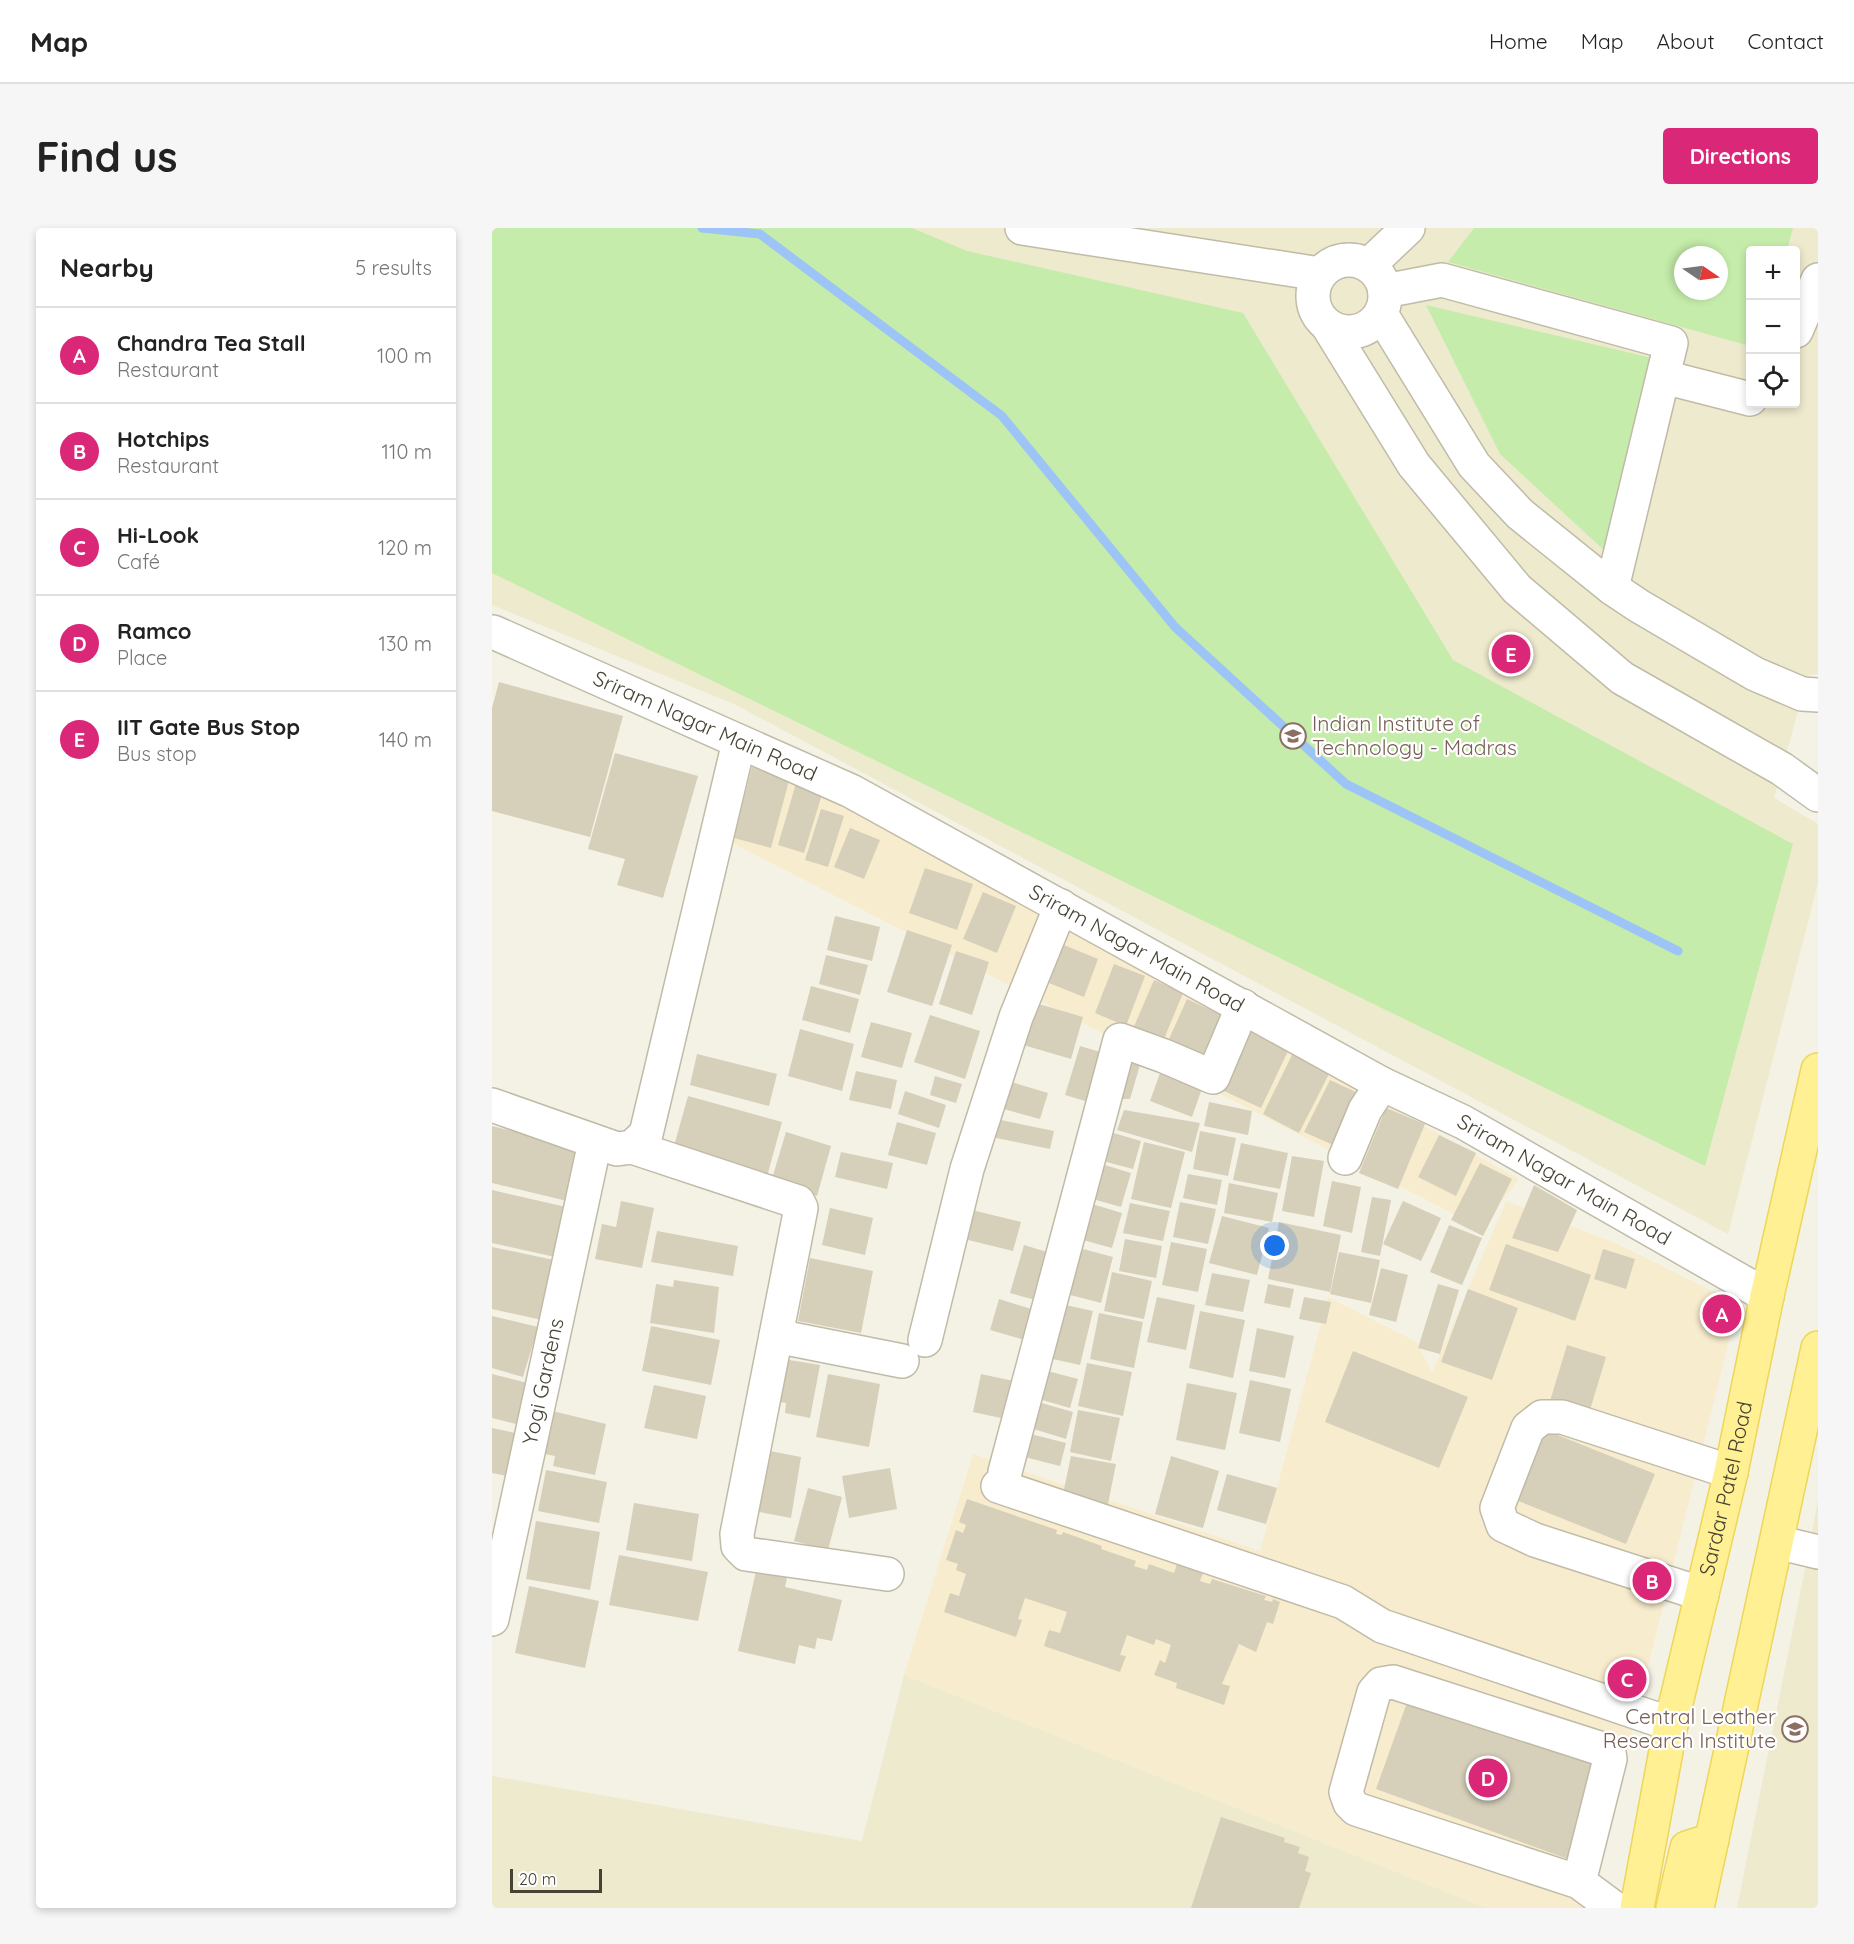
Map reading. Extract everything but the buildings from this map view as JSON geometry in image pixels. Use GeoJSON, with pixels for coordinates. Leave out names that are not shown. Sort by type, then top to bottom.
{"type":"FeatureCollection","features":[{"type":"Feature","properties":{"kind":"main road","name":"Sardar Patel Road"},"geometry":{"type":"LineString","coordinates":[[1637,1908],[1671,1724],[1731,1472],[1767,1296],[1818,1070]]}},
{"type":"Feature","properties":{"kind":"main road"},"geometry":{"type":"LineString","coordinates":[[1697,1908],[1818,1348]]}},
{"type":"Feature","properties":{"kind":"main road"},"geometry":{"type":"LineString","coordinates":[[1672,1908],[1687,1848],[1712,1840]]}},
{"type":"Feature","properties":{"kind":"street"},"geometry":{"type":"LineString","coordinates":[[1022,228],[1320,274]]}},
{"type":"Feature","properties":{"kind":"street"},"geometry":{"type":"LineString","coordinates":[[1328,326],[1351,333],[1373,324],[1378,290],[1408,228]]}},
{"type":"Feature","properties":{"kind":"street"},"geometry":{"type":"LineString","coordinates":[[1818,695],[1802,694],[1755,674],[1684,633],[1612,588],[1520,514],[1474,465],[1378,290],[1359,261],[1338,261],[1328,266],[1320,274],[1313,296],[1320,318],[1328,326],[1414,465],[1517,589],[1622,678],[1782,769],[1818,795]]}},
{"type":"Feature","properties":{"kind":"street"},"geometry":{"type":"LineString","coordinates":[[1378,290],[1442,280],[1671,343],[1612,588]]}},
{"type":"Feature","properties":{"kind":"street"},"geometry":{"type":"LineString","coordinates":[[1800,322],[1818,280]]}},
{"type":"Feature","properties":{"kind":"street"},"geometry":{"type":"LineString","coordinates":[[1664,377],[1746,398]]}},
{"type":"Feature","properties":{"kind":"street","name":"Sriram Nagar Main Road"},"geometry":{"type":"LineString","coordinates":[[493,632],[851,791],[1382,1084],[1463,1122],[1767,1296]]}},
{"type":"Feature","properties":{"kind":"street"},"geometry":{"type":"LineString","coordinates":[[639,1141],[739,742]]}},
{"type":"Feature","properties":{"kind":"street"},"geometry":{"type":"LineString","coordinates":[[776,1336],[914,1350],[967,1169],[1016,1017],[1061,906]]}},
{"type":"Feature","properties":{"kind":"street"},"geometry":{"type":"LineString","coordinates":[[1243,1006],[1213,1077],[1120,1040],[1002,1479],[1343,1602],[1382,1626],[1671,1724]]}},
{"type":"Feature","properties":{"kind":"street"},"geometry":{"type":"LineString","coordinates":[[1346,1158],[1365,1110],[1382,1084]]}},
{"type":"Feature","properties":{"kind":"street"},"geometry":{"type":"LineString","coordinates":[[492,1105],[617,1149],[639,1141],[798,1202],[801,1208],[737,1534],[738,1546],[746,1554],[887,1574]]}},
{"type":"Feature","properties":{"kind":"street","name":"Yogi Gardens"},"geometry":{"type":"LineString","coordinates":[[492,1619],[595,1142]]}},
{"type":"Feature","properties":{"kind":"street"},"geometry":{"type":"LineString","coordinates":[[1702,1594],[1535,1540],[1503,1526],[1497,1508],[1528,1428],[1542,1417],[1562,1417],[1731,1472]]}},
{"type":"Feature","properties":{"kind":"street"},"geometry":{"type":"LineString","coordinates":[[1778,1539],[1789,1545],[1818,1552]]}},
{"type":"Feature","properties":{"kind":"street"},"geometry":{"type":"LineString","coordinates":[[1579,1882],[1610,1759],[1609,1753],[1393,1682],[1381,1684],[1374,1692],[1346,1792],[1350,1803],[1356,1809],[1579,1882],[1614,1908]]}},
{"type":"Feature","properties":{"kind":"shaded area","name":"Indian Institute of Technology - Madras"},"geometry":{"type":"Polygon","coordinates":[[[492,228],[1818,228],[1818,674],[1808,675],[1774,798],[1818,824],[1818,883],[1728,1234],[734,704],[492,605],[492,228]]]}},
{"type":"Feature","properties":{"kind":"shaded area"},"geometry":{"type":"Polygon","coordinates":[[[739,742],[1519,1179],[1481,1228],[717,835],[739,742]]]}},
{"type":"Feature","properties":{"kind":"shaded area"},"geometry":{"type":"Polygon","coordinates":[[[1506,1201],[1618,1244],[1738,1304],[1588,1908],[1486,1908],[904,1675],[973,1454],[1260,1551],[1328,1297],[1417,1342],[1432,1373],[1506,1201]]]}},
{"type":"Feature","properties":{"kind":"shaded area","name":"Central Leather Research Institute"},"geometry":{"type":"Polygon","coordinates":[[[1818,1499],[1818,1908],[1737,1908],[1809,1549],[1818,1499]]]}},
{"type":"Feature","properties":{"kind":"shaded area"},"geometry":{"type":"Polygon","coordinates":[[[904,1675],[1486,1908],[492,1908],[492,1776],[862,1841],[904,1675]]]}},
{"type":"Feature","properties":{"kind":"green space","name":"Indian Institute of Technology - Madras"},"geometry":{"type":"Polygon","coordinates":[[[492,228],[912,228],[967,251],[1243,313],[1453,660],[1793,844],[1705,1166],[492,573],[492,228]]]}},
{"type":"Feature","properties":{"kind":"green space"},"geometry":{"type":"Polygon","coordinates":[[[1474,228],[1793,228],[1788,246],[1746,246],[1746,345],[1448,262],[1474,228]]]}},
{"type":"Feature","properties":{"kind":"green space"},"geometry":{"type":"Polygon","coordinates":[[[1426,305],[1652,358],[1607,553],[1500,454],[1426,305]]]}},
{"type":"Feature","properties":{"kind":"waterway"},"geometry":{"type":"LineString","coordinates":[[702,228],[760,234],[1002,416],[1175,627],[1346,784],[1678,951]]}},
{"type":"Feature","properties":{"kind":"place","name":"IIT Gate Bus Stop"},"geometry":{"type":"Point","coordinates":[1511,654]}},
{"type":"Feature","properties":{"kind":"place","name":"Indian Institute of Technology - Madras"},"geometry":{"type":"Point","coordinates":[1293,736]}},
{"type":"Feature","properties":{"kind":"place","name":"Chandra Tea Stall"},"geometry":{"type":"Point","coordinates":[1722,1314]}},
{"type":"Feature","properties":{"kind":"place","name":"Hotchips"},"geometry":{"type":"Point","coordinates":[1652,1581]}},
{"type":"Feature","properties":{"kind":"place","name":"Hi-Look"},"geometry":{"type":"Point","coordinates":[1627,1679]}},
{"type":"Feature","properties":{"kind":"place","name":"Central Leather Research Institute"},"geometry":{"type":"Point","coordinates":[1795,1729]}},
{"type":"Feature","properties":{"kind":"place","name":"Ramco"},"geometry":{"type":"Point","coordinates":[1488,1778]}}]}
